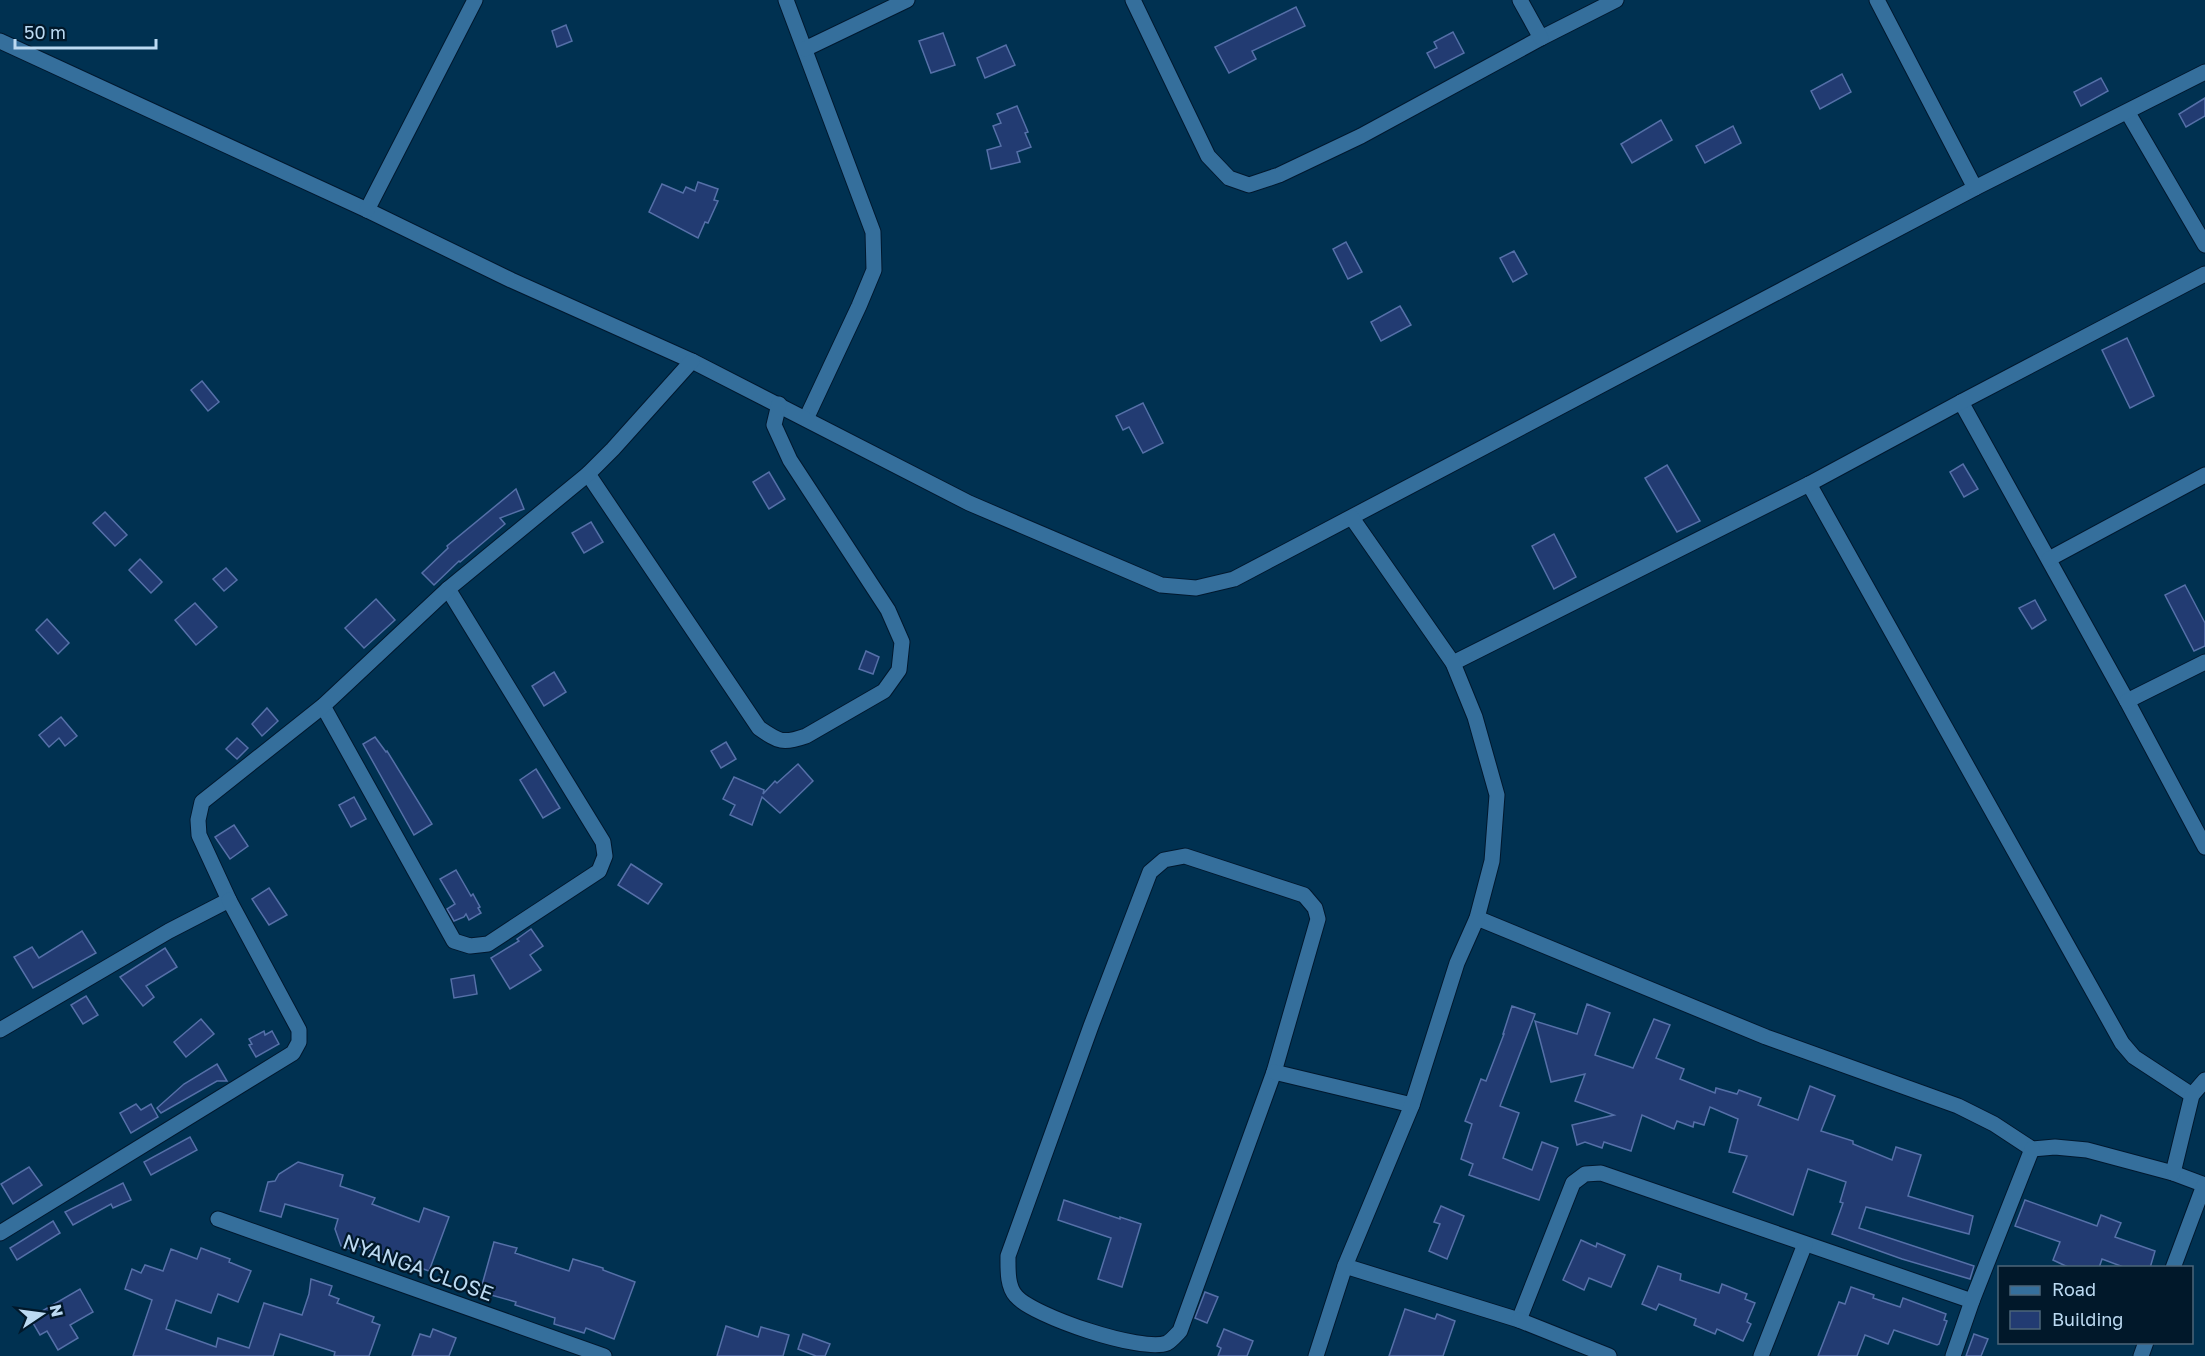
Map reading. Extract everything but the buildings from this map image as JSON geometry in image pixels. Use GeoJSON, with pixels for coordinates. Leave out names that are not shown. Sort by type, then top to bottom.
{"type":"FeatureCollection","features":[{"type":"Feature","properties":{"kind":"street"},"geometry":{"type":"LineString","coordinates":[[367,210],[475,0]]}},
{"type":"Feature","properties":{"kind":"street"},"geometry":{"type":"LineString","coordinates":[[786,0],[873,232],[874,270],[806,419]]}},
{"type":"Feature","properties":{"kind":"street"},"geometry":{"type":"LineString","coordinates":[[805,49],[907,0]]}},
{"type":"Feature","properties":{"kind":"street"},"geometry":{"type":"LineString","coordinates":[[1133,0],[1208,156],[1228,178],[1249,185],[1279,175],[1361,136],[1616,0]]}},
{"type":"Feature","properties":{"kind":"street"},"geometry":{"type":"LineString","coordinates":[[1520,0],[1541,38]]}},
{"type":"Feature","properties":{"kind":"street"},"geometry":{"type":"LineString","coordinates":[[1877,0],[1975,188]]}},
{"type":"Feature","properties":{"kind":"street"},"geometry":{"type":"LineString","coordinates":[[0,41],[367,210],[511,280],[692,361],[969,503],[1161,585],[1196,588],[1234,579],[1975,188],[2205,72]]}},
{"type":"Feature","properties":{"kind":"street"},"geometry":{"type":"LineString","coordinates":[[2128,112],[2205,245]]}},
{"type":"Feature","properties":{"kind":"street"},"geometry":{"type":"LineString","coordinates":[[1453,663],[1809,484],[2205,274]]}},
{"type":"Feature","properties":{"kind":"street"},"geometry":{"type":"LineString","coordinates":[[0,1233],[293,1053],[299,1042],[299,1030],[230,900],[199,835],[198,820],[202,802],[323,706],[448,589],[588,474],[692,361]]}},
{"type":"Feature","properties":{"kind":"street"},"geometry":{"type":"LineString","coordinates":[[1961,402],[2127,700],[2205,847]]}},
{"type":"Feature","properties":{"kind":"street"},"geometry":{"type":"LineString","coordinates":[[588,474],[759,728],[778,741],[793,741],[807,736],[884,691],[899,670],[902,642],[888,610],[790,460],[774,425],[779,404]]}},
{"type":"Feature","properties":{"kind":"street"},"geometry":{"type":"LineString","coordinates":[[2049,559],[2205,475]]}},
{"type":"Feature","properties":{"kind":"street"},"geometry":{"type":"LineString","coordinates":[[1809,484],[2122,1043],[2134,1057],[2192,1095]]}},
{"type":"Feature","properties":{"kind":"street"},"geometry":{"type":"LineString","coordinates":[[1316,1356],[1345,1266],[1412,1105],[1457,963],[1477,918],[1492,861],[1497,795],[1475,717],[1453,663],[1352,518]]}},
{"type":"Feature","properties":{"kind":"street"},"geometry":{"type":"LineString","coordinates":[[323,706],[454,941],[470,946],[488,944],[599,871],[605,856],[603,842],[448,589]]}},
{"type":"Feature","properties":{"kind":"street"},"geometry":{"type":"LineString","coordinates":[[2127,700],[2205,662]]}},
{"type":"Feature","properties":{"kind":"street"},"geometry":{"type":"LineString","coordinates":[[1185,856],[1304,895],[1315,908],[1318,919],[1274,1072],[1180,1331],[1167,1343],[1141,1345],[1110,1338],[1039,1312],[1016,1296],[1008,1275],[1008,1256],[1091,1026],[1150,872],[1164,860],[1185,856]]}},
{"type":"Feature","properties":{"kind":"street"},"geometry":{"type":"LineString","coordinates":[[0,1030],[169,931],[230,900]]}},
{"type":"Feature","properties":{"kind":"street"},"geometry":{"type":"LineString","coordinates":[[1477,918],[1766,1037],[1958,1106],[1994,1124],[2032,1149],[2055,1146],[2087,1150],[2173,1173],[2204,1185],[2174,1266]]}},
{"type":"Feature","properties":{"kind":"street"},"geometry":{"type":"LineString","coordinates":[[1274,1072],[1412,1105]]}},
{"type":"Feature","properties":{"kind":"street"},"geometry":{"type":"LineString","coordinates":[[2173,1173],[2192,1095],[2205,1080]]}},
{"type":"Feature","properties":{"kind":"street"},"geometry":{"type":"LineString","coordinates":[[1953,1356],[1972,1301],[2032,1149]]}},
{"type":"Feature","properties":{"kind":"street"},"geometry":{"type":"LineString","coordinates":[[1519,1320],[1573,1183],[1585,1174],[1600,1173],[1972,1301]]}},
{"type":"Feature","properties":{"kind":"street","name":"NYANGA CLOSE"},"geometry":{"type":"LineString","coordinates":[[218,1219],[604,1356]]}},
{"type":"Feature","properties":{"kind":"street"},"geometry":{"type":"LineString","coordinates":[[1761,1356],[1805,1244]]}},
{"type":"Feature","properties":{"kind":"street"},"geometry":{"type":"LineString","coordinates":[[1345,1266],[1519,1320],[1609,1356]]}}]}
